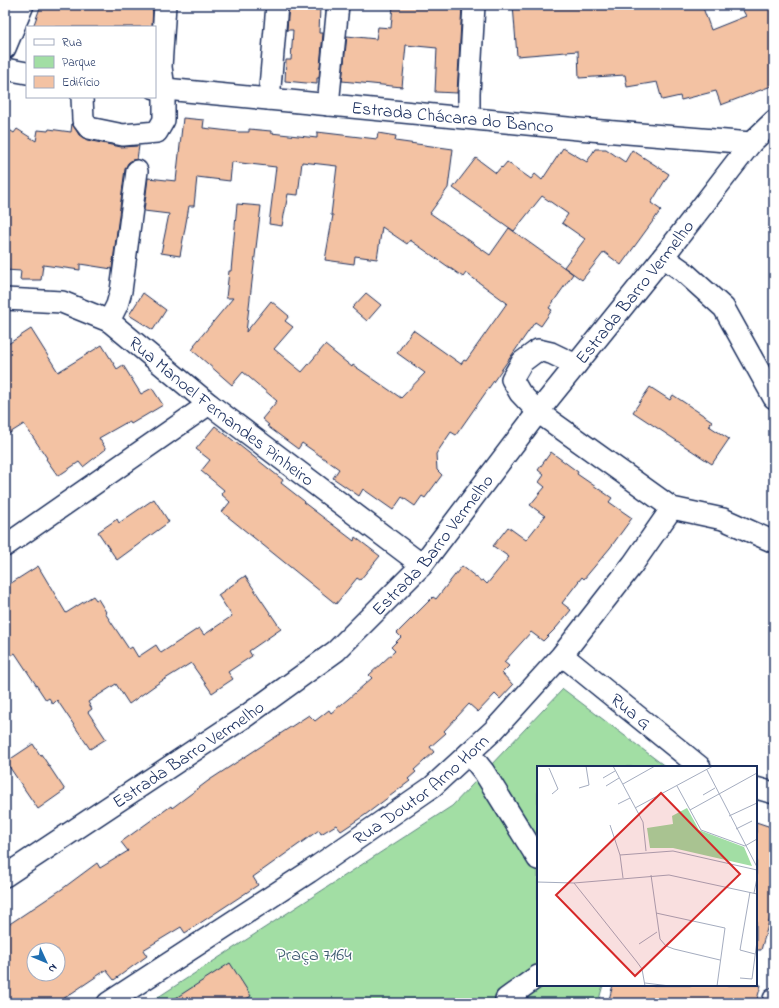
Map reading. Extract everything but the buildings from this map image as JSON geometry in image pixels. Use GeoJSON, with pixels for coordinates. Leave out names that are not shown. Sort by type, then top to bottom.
{"type":"FeatureCollection","features":[{"type":"Feature","properties":{"kind":"street"},"geometry":{"type":"LineString","coordinates":[[5,48],[23,5]]}},
{"type":"Feature","properties":{"kind":"street"},"geometry":{"type":"LineString","coordinates":[[82,98],[83,120],[89,128],[123,135],[157,132],[164,120],[160,88],[164,5]]}},
{"type":"Feature","properties":{"kind":"street"},"geometry":{"type":"LineString","coordinates":[[269,99],[277,5]]}},
{"type":"Feature","properties":{"kind":"street"},"geometry":{"type":"LineString","coordinates":[[328,105],[338,5]]}},
{"type":"Feature","properties":{"kind":"street"},"geometry":{"type":"LineString","coordinates":[[469,118],[474,5]]}},
{"type":"Feature","properties":{"kind":"street"},"geometry":{"type":"LineString","coordinates":[[5,69],[26,73]]}},
{"type":"Feature","properties":{"kind":"street","name":"Estrada Chácara do Banco"},"geometry":{"type":"LineString","coordinates":[[160,88],[328,105],[751,143]]}},
{"type":"Feature","properties":{"kind":"street","name":"Estrada Barro Vermelho"},"geometry":{"type":"LineString","coordinates":[[5,876],[246,716],[336,651],[422,565],[538,412],[663,257],[751,143],[774,121]]}},
{"type":"Feature","properties":{"kind":"street"},"geometry":{"type":"LineString","coordinates":[[109,321],[118,305],[121,291],[137,172]]}},
{"type":"Feature","properties":{"kind":"street"},"geometry":{"type":"LineString","coordinates":[[663,257],[683,271],[724,308],[774,398]]}},
{"type":"Feature","properties":{"kind":"street","name":"Rua Manoel Fernandes Pinheiro"},"geometry":{"type":"LineString","coordinates":[[5,299],[62,302],[109,321],[209,404],[422,565]]}},
{"type":"Feature","properties":{"kind":"street"},"geometry":{"type":"LineString","coordinates":[[576,366],[551,353],[538,350],[522,362],[512,379],[520,393],[538,412],[672,508],[723,518],[774,542]]}},
{"type":"Feature","properties":{"kind":"street"},"geometry":{"type":"LineString","coordinates":[[5,546],[209,404]]}},
{"type":"Feature","properties":{"kind":"street","name":"Rua Doutor Arno Horn"},"geometry":{"type":"LineString","coordinates":[[108,1003],[309,872],[426,791],[469,754],[494,730],[562,655],[633,564],[672,508]]}},
{"type":"Feature","properties":{"kind":"street","name":"Rua G"},"geometry":{"type":"LineString","coordinates":[[562,655],[699,766]]}},
{"type":"Feature","properties":{"kind":"street"},"geometry":{"type":"LineString","coordinates":[[469,754],[484,772],[537,856]]}},
{"type":"Feature","properties":{"kind":"street"},"geometry":{"type":"LineString","coordinates":[[757,788],[774,793]]}},
{"type":"Feature","properties":{"kind":"street"},"geometry":{"type":"LineString","coordinates":[[506,999],[537,977]]}},
{"type":"Feature","properties":{"kind":"street"},"geometry":{"type":"LineString","coordinates":[[773,1003],[774,999]]}},
{"type":"Feature","properties":{"kind":"green space","name":"Praça 7164"},"geometry":{"type":"Polygon","coordinates":[[[563,689],[665,766],[537,766],[537,986],[603,986],[598,1003],[149,1003],[452,806],[563,689]]]}}]}
